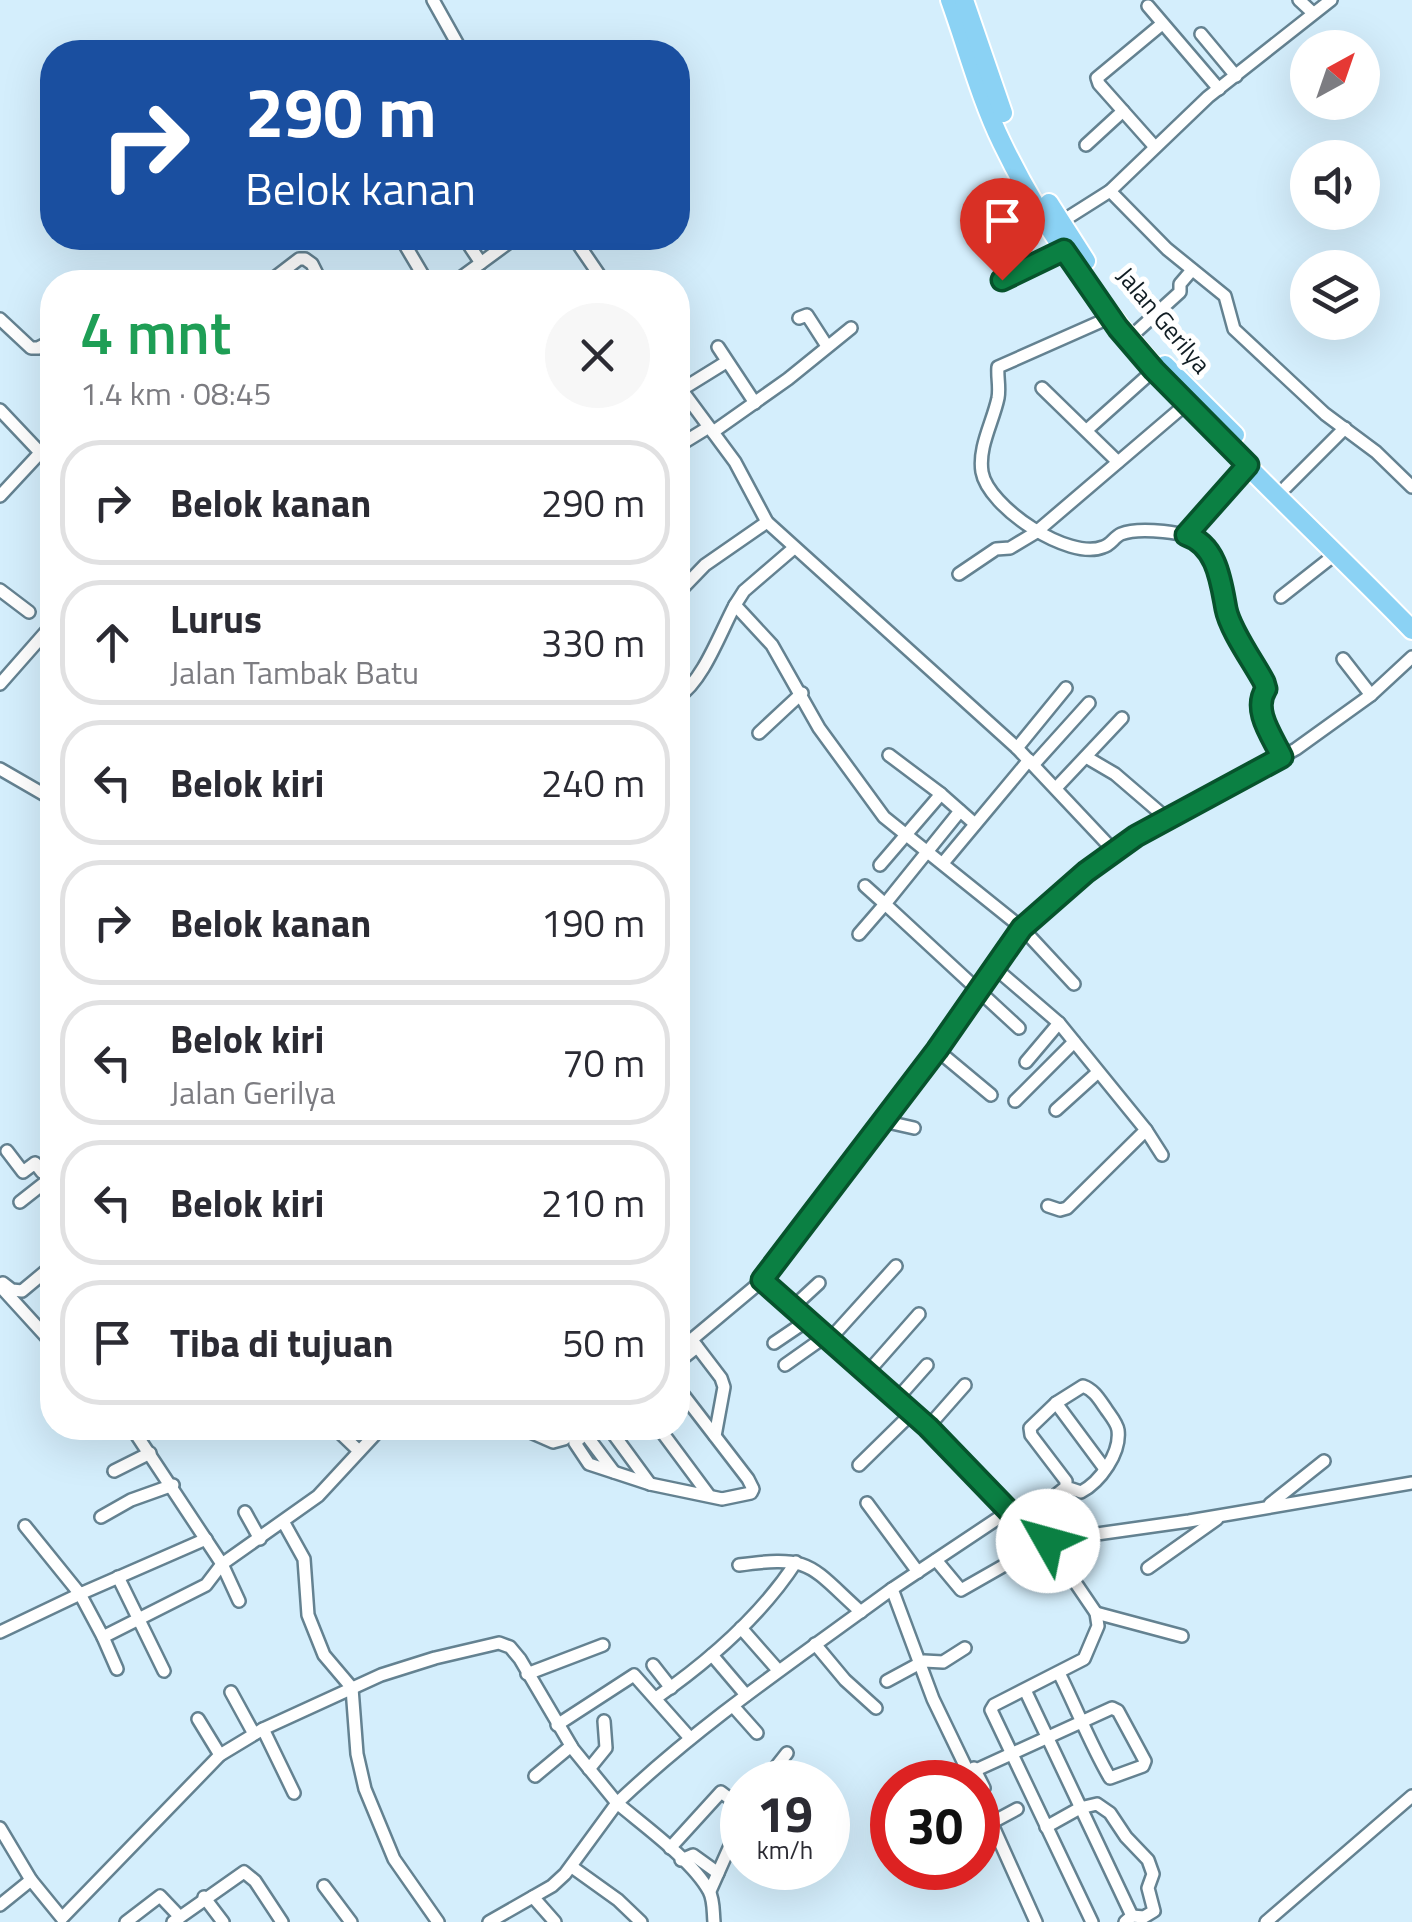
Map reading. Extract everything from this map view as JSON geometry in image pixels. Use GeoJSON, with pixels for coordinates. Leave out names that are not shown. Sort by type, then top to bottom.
{"type":"FeatureCollection","features":[{"type":"Feature","properties":{"kind":"highway","name":"Jalan Gerilya"},"geometry":{"type":"LineString","coordinates":[[959,5],[1012,134],[1061,222],[1186,405],[1412,630]]}},
{"type":"Feature","properties":{"kind":"highway","name":"Jalan Gerilya"},"geometry":{"type":"LineString","coordinates":[[959,5],[1002,142],[1064,250],[1111,318],[1154,370],[1173,382],[1286,487],[1412,613]]}},
{"type":"Feature","properties":{"kind":"street"},"geometry":{"type":"LineString","coordinates":[[432,0],[455,40]]}},
{"type":"Feature","properties":{"kind":"street"},"geometry":{"type":"LineString","coordinates":[[1300,0],[1313,13]]}},
{"type":"Feature","properties":{"kind":"street"},"geometry":{"type":"LineString","coordinates":[[1061,222],[1110,191],[1219,89],[1331,0]]}},
{"type":"Feature","properties":{"kind":"street"},"geometry":{"type":"LineString","coordinates":[[1148,6],[1219,89]]}},
{"type":"Feature","properties":{"kind":"street"},"geometry":{"type":"LineString","coordinates":[[1155,146],[1099,84],[1099,75],[1162,24]]}},
{"type":"Feature","properties":{"kind":"street"},"geometry":{"type":"LineString","coordinates":[[1201,34],[1236,76]]}},
{"type":"Feature","properties":{"kind":"street"},"geometry":{"type":"LineString","coordinates":[[1086,145],[1123,111]]}},
{"type":"Feature","properties":{"kind":"street"},"geometry":{"type":"LineString","coordinates":[[1110,191],[1166,249],[1225,296],[1234,329],[1412,486]]}},
{"type":"Feature","properties":{"kind":"street"},"geometry":{"type":"LineString","coordinates":[[471,250],[480,263]]}},
{"type":"Feature","properties":{"kind":"street"},"geometry":{"type":"LineString","coordinates":[[471,270],[499,250]]}},
{"type":"Feature","properties":{"kind":"street"},"geometry":{"type":"LineString","coordinates":[[1002,280],[1064,250]]}},
{"type":"Feature","properties":{"kind":"street"},"geometry":{"type":"LineString","coordinates":[[285,270],[299,259],[305,259],[315,270]]}},
{"type":"Feature","properties":{"kind":"street"},"geometry":{"type":"LineString","coordinates":[[1136,332],[1180,292],[1180,284],[1192,270]]}},
{"type":"Feature","properties":{"kind":"street"},"geometry":{"type":"LineString","coordinates":[[798,318],[807,315],[827,346]]}},
{"type":"Feature","properties":{"kind":"street"},"geometry":{"type":"LineString","coordinates":[[1111,318],[998,367],[998,399],[982,454],[986,484],[1035,533],[1092,549],[1103,548],[1118,535],[1132,532],[1186,535],[1206,548],[1216,568],[1227,611],[1264,682],[1266,689],[1260,698],[1260,708],[1282,757]]}},
{"type":"Feature","properties":{"kind":"street"},"geometry":{"type":"LineString","coordinates":[[0,319],[31,348],[40,345]]}},
{"type":"Feature","properties":{"kind":"street"},"geometry":{"type":"LineString","coordinates":[[690,440],[755,402],[851,328]]}},
{"type":"Feature","properties":{"kind":"street"},"geometry":{"type":"LineString","coordinates":[[718,347],[755,402]]}},
{"type":"Feature","properties":{"kind":"street"},"geometry":{"type":"LineString","coordinates":[[690,382],[723,364]]}},
{"type":"Feature","properties":{"kind":"street"},"geometry":{"type":"LineString","coordinates":[[1088,429],[1154,370]]}},
{"type":"Feature","properties":{"kind":"street"},"geometry":{"type":"LineString","coordinates":[[1042,388],[1118,462]]}},
{"type":"Feature","properties":{"kind":"street"},"geometry":{"type":"LineString","coordinates":[[690,402],[735,462],[766,522],[1018,748],[1114,851]]}},
{"type":"Feature","properties":{"kind":"street"},"geometry":{"type":"LineString","coordinates":[[960,574],[996,549],[1010,548],[1035,533],[1186,405]]}},
{"type":"Feature","properties":{"kind":"street"},"geometry":{"type":"LineString","coordinates":[[0,410],[40,453],[0,496]]}},
{"type":"Feature","properties":{"kind":"street"},"geometry":{"type":"LineString","coordinates":[[1286,487],[1345,428]]}},
{"type":"Feature","properties":{"kind":"street"},"geometry":{"type":"LineString","coordinates":[[1186,535],[1248,465]]}},
{"type":"Feature","properties":{"kind":"street"},"geometry":{"type":"LineString","coordinates":[[690,581],[766,522]]}},
{"type":"Feature","properties":{"kind":"street"},"geometry":{"type":"LineString","coordinates":[[690,690],[744,591],[793,547]]}},
{"type":"Feature","properties":{"kind":"street"},"geometry":{"type":"LineString","coordinates":[[1281,597],[1337,553]]}},
{"type":"Feature","properties":{"kind":"street"},"geometry":{"type":"LineString","coordinates":[[0,590],[28,612]]}},
{"type":"Feature","properties":{"kind":"street"},"geometry":{"type":"LineString","coordinates":[[735,605],[772,645],[819,728],[880,812],[1022,928],[1074,984]]}},
{"type":"Feature","properties":{"kind":"street"},"geometry":{"type":"LineString","coordinates":[[0,684],[40,642]]}},
{"type":"Feature","properties":{"kind":"street"},"geometry":{"type":"LineString","coordinates":[[690,1348],[762,1280],[937,1050],[1022,928],[1114,851],[1166,817],[1282,757],[1371,695],[1412,657]]}},
{"type":"Feature","properties":{"kind":"street"},"geometry":{"type":"LineString","coordinates":[[1343,659],[1371,695]]}},
{"type":"Feature","properties":{"kind":"street"},"geometry":{"type":"LineString","coordinates":[[1018,748],[1066,688]]}},
{"type":"Feature","properties":{"kind":"street"},"geometry":{"type":"LineString","coordinates":[[759,733],[802,692]]}},
{"type":"Feature","properties":{"kind":"street"},"geometry":{"type":"LineString","coordinates":[[942,863],[1089,702]]}},
{"type":"Feature","properties":{"kind":"street"},"geometry":{"type":"LineString","coordinates":[[1056,788],[1122,718]]}},
{"type":"Feature","properties":{"kind":"street"},"geometry":{"type":"LineString","coordinates":[[889,755],[976,824]]}},
{"type":"Feature","properties":{"kind":"street"},"geometry":{"type":"LineString","coordinates":[[1086,757],[1115,774],[1166,817]]}},
{"type":"Feature","properties":{"kind":"street"},"geometry":{"type":"LineString","coordinates":[[0,770],[40,792]]}},
{"type":"Feature","properties":{"kind":"street"},"geometry":{"type":"LineString","coordinates":[[880,866],[941,794]]}},
{"type":"Feature","properties":{"kind":"street"},"geometry":{"type":"LineString","coordinates":[[859,934],[960,811]]}},
{"type":"Feature","properties":{"kind":"street"},"geometry":{"type":"LineString","coordinates":[[866,886],[1019,1028]]}},
{"type":"Feature","properties":{"kind":"street"},"geometry":{"type":"LineString","coordinates":[[995,968],[1058,1023],[1162,1155]]}},
{"type":"Feature","properties":{"kind":"street"},"geometry":{"type":"LineString","coordinates":[[1026,1062],[1058,1023]]}},
{"type":"Feature","properties":{"kind":"street"},"geometry":{"type":"LineString","coordinates":[[1015,1101],[1074,1042]]}},
{"type":"Feature","properties":{"kind":"street"},"geometry":{"type":"LineString","coordinates":[[937,1050],[990,1095]]}},
{"type":"Feature","properties":{"kind":"street"},"geometry":{"type":"LineString","coordinates":[[1056,1110],[1098,1073]]}},
{"type":"Feature","properties":{"kind":"street"},"geometry":{"type":"LineString","coordinates":[[883,1121],[914,1128]]}},
{"type":"Feature","properties":{"kind":"street"},"geometry":{"type":"LineString","coordinates":[[1048,1206],[1067,1208],[1146,1130]]}},
{"type":"Feature","properties":{"kind":"street"},"geometry":{"type":"LineString","coordinates":[[7,1151],[24,1172],[35,1163],[40,1167]]}},
{"type":"Feature","properties":{"kind":"street"},"geometry":{"type":"LineString","coordinates":[[20,1202],[40,1183]]}},
{"type":"Feature","properties":{"kind":"street"},"geometry":{"type":"LineString","coordinates":[[784,1364],[828,1338],[896,1266]]}},
{"type":"Feature","properties":{"kind":"street"},"geometry":{"type":"LineString","coordinates":[[0,1283],[22,1291],[40,1276]]}},
{"type":"Feature","properties":{"kind":"street"},"geometry":{"type":"LineString","coordinates":[[762,1280],[928,1427],[1009,1511],[1048,1541],[1096,1613],[1098,1626],[1086,1655],[991,1710],[1092,1922]]}},
{"type":"Feature","properties":{"kind":"street"},"geometry":{"type":"LineString","coordinates":[[0,1283],[40,1328]]}},
{"type":"Feature","properties":{"kind":"street"},"geometry":{"type":"LineString","coordinates":[[793,1307],[819,1283]]}},
{"type":"Feature","properties":{"kind":"street"},"geometry":{"type":"LineString","coordinates":[[867,1373],[919,1314]]}},
{"type":"Feature","properties":{"kind":"street"},"geometry":{"type":"LineString","coordinates":[[774,1343],[808,1320]]}},
{"type":"Feature","properties":{"kind":"street"},"geometry":{"type":"LineString","coordinates":[[690,1345],[694,1343]]}},
{"type":"Feature","properties":{"kind":"street"},"geometry":{"type":"LineString","coordinates":[[694,1343],[724,1387],[715,1436]]}},
{"type":"Feature","properties":{"kind":"street"},"geometry":{"type":"LineString","coordinates":[[896,1400],[927,1365]]}},
{"type":"Feature","properties":{"kind":"street"},"geometry":{"type":"LineString","coordinates":[[928,1427],[965,1385]]}},
{"type":"Feature","properties":{"kind":"street"},"geometry":{"type":"LineString","coordinates":[[1083,1386],[1093,1390],[1118,1430],[1116,1449],[1094,1484],[1081,1492],[1066,1487],[1066,1481],[1030,1428],[1056,1403],[1083,1386]]}},
{"type":"Feature","properties":{"kind":"street"},"geometry":{"type":"LineString","coordinates":[[1056,1403],[1106,1468]]}},
{"type":"Feature","properties":{"kind":"street"},"geometry":{"type":"LineString","coordinates":[[592,1440],[614,1472],[650,1484],[722,1499],[751,1493],[753,1488],[690,1404]]}},
{"type":"Feature","properties":{"kind":"street"},"geometry":{"type":"LineString","coordinates":[[859,1465],[911,1414]]}},
{"type":"Feature","properties":{"kind":"street"},"geometry":{"type":"LineString","coordinates":[[141,1440],[222,1564],[239,1601]]}},
{"type":"Feature","properties":{"kind":"street"},"geometry":{"type":"LineString","coordinates":[[348,1440],[359,1451]]}},
{"type":"Feature","properties":{"kind":"street"},"geometry":{"type":"LineString","coordinates":[[103,1638],[206,1585],[222,1564],[318,1496],[370,1440]]}},
{"type":"Feature","properties":{"kind":"street"},"geometry":{"type":"LineString","coordinates":[[618,1440],[650,1484]]}},
{"type":"Feature","properties":{"kind":"street"},"geometry":{"type":"LineString","coordinates":[[668,1440],[708,1494]]}},
{"type":"Feature","properties":{"kind":"street"},"geometry":{"type":"LineString","coordinates":[[114,1471],[150,1453]]}},
{"type":"Feature","properties":{"kind":"street"},"geometry":{"type":"LineString","coordinates":[[1267,1506],[1324,1461]]}},
{"type":"Feature","properties":{"kind":"street"},"geometry":{"type":"LineString","coordinates":[[936,1560],[960,1590],[1048,1541],[1412,1483]]}},
{"type":"Feature","properties":{"kind":"street"},"geometry":{"type":"LineString","coordinates":[[102,1516],[131,1500],[173,1485]]}},
{"type":"Feature","properties":{"kind":"street"},"geometry":{"type":"LineString","coordinates":[[1048,1541],[1056,1494],[1066,1487]]}},
{"type":"Feature","properties":{"kind":"street"},"geometry":{"type":"LineString","coordinates":[[868,1503],[918,1572]]}},
{"type":"Feature","properties":{"kind":"street"},"geometry":{"type":"LineString","coordinates":[[490,1922],[552,1886],[572,1867],[617,1803],[690,1738],[778,1670],[1009,1511]]}},
{"type":"Feature","properties":{"kind":"street"},"geometry":{"type":"LineString","coordinates":[[244,1512],[260,1539]]}},
{"type":"Feature","properties":{"kind":"street"},"geometry":{"type":"LineString","coordinates":[[1148,1568],[1230,1512]]}},
{"type":"Feature","properties":{"kind":"street"},"geometry":{"type":"LineString","coordinates":[[284,1523],[304,1559],[308,1615],[324,1655],[352,1688],[356,1754],[365,1789],[394,1859],[438,1922]]}},
{"type":"Feature","properties":{"kind":"street"},"geometry":{"type":"LineString","coordinates":[[25,1526],[80,1594],[116,1670]]}},
{"type":"Feature","properties":{"kind":"street"},"geometry":{"type":"LineString","coordinates":[[0,1632],[206,1539]]}},
{"type":"Feature","properties":{"kind":"street"},"geometry":{"type":"LineString","coordinates":[[739,1565],[780,1560],[813,1568],[861,1612]]}},
{"type":"Feature","properties":{"kind":"street"},"geometry":{"type":"LineString","coordinates":[[656,1698],[741,1628],[776,1593],[796,1562]]}},
{"type":"Feature","properties":{"kind":"street"},"geometry":{"type":"LineString","coordinates":[[118,1576],[164,1671]]}},
{"type":"Feature","properties":{"kind":"street"},"geometry":{"type":"LineString","coordinates":[[892,1590],[920,1664],[967,1760]]}},
{"type":"Feature","properties":{"kind":"street"},"geometry":{"type":"LineString","coordinates":[[1096,1613],[1182,1636]]}},
{"type":"Feature","properties":{"kind":"street"},"geometry":{"type":"LineString","coordinates":[[741,1628],[778,1670]]}},
{"type":"Feature","properties":{"kind":"street"},"geometry":{"type":"LineString","coordinates":[[0,1828],[61,1920],[220,1755],[258,1732],[352,1688],[435,1658],[499,1643],[510,1647],[571,1746],[617,1803],[670,1848],[710,1891]]}},
{"type":"Feature","properties":{"kind":"street"},"geometry":{"type":"LineString","coordinates":[[815,1644],[844,1680],[876,1708]]}},
{"type":"Feature","properties":{"kind":"street"},"geometry":{"type":"LineString","coordinates":[[527,1674],[603,1645]]}},
{"type":"Feature","properties":{"kind":"street"},"geometry":{"type":"LineString","coordinates":[[887,1681],[920,1664],[942,1662],[965,1648]]}},
{"type":"Feature","properties":{"kind":"street"},"geometry":{"type":"LineString","coordinates":[[712,1655],[746,1695]]}},
{"type":"Feature","properties":{"kind":"street"},"geometry":{"type":"LineString","coordinates":[[653,1665],[671,1688]]}},
{"type":"Feature","properties":{"kind":"street"},"geometry":{"type":"LineString","coordinates":[[1000,1763],[1010,1754],[1083,1720],[1115,1708],[1145,1761],[1144,1766],[1112,1780],[1083,1720],[1059,1673]]}},
{"type":"Feature","properties":{"kind":"street"},"geometry":{"type":"LineString","coordinates":[[558,1725],[632,1676],[690,1738]]}},
{"type":"Feature","properties":{"kind":"street"},"geometry":{"type":"LineString","coordinates":[[1025,1690],[1080,1808],[1128,1919],[1154,1911],[1148,1888],[1153,1874],[1150,1864],[1104,1807],[1097,1804],[1080,1808],[1046,1827]]}},
{"type":"Feature","properties":{"kind":"street"},"geometry":{"type":"LineString","coordinates":[[231,1692],[294,1792]]}},
{"type":"Feature","properties":{"kind":"street"},"geometry":{"type":"LineString","coordinates":[[733,1706],[757,1733]]}},
{"type":"Feature","properties":{"kind":"street"},"geometry":{"type":"LineString","coordinates":[[198,1719],[220,1755]]}},
{"type":"Feature","properties":{"kind":"street"},"geometry":{"type":"LineString","coordinates":[[589,1769],[606,1748],[604,1721]]}},
{"type":"Feature","properties":{"kind":"street"},"geometry":{"type":"LineString","coordinates":[[960,1737],[969,1760]]}},
{"type":"Feature","properties":{"kind":"street"},"geometry":{"type":"LineString","coordinates":[[536,1776],[571,1746]]}},
{"type":"Feature","properties":{"kind":"street"},"geometry":{"type":"LineString","coordinates":[[781,1760],[787,1753]]}},
{"type":"Feature","properties":{"kind":"street"},"geometry":{"type":"LineString","coordinates":[[670,1848],[720,1793]]}},
{"type":"Feature","properties":{"kind":"street"},"geometry":{"type":"LineString","coordinates":[[1266,1922],[1412,1796]]}},
{"type":"Feature","properties":{"kind":"street"},"geometry":{"type":"LineString","coordinates":[[1000,1818],[1017,1810]]}},
{"type":"Feature","properties":{"kind":"street"},"geometry":{"type":"LineString","coordinates":[[1000,1843],[1036,1922]]}},
{"type":"Feature","properties":{"kind":"street"},"geometry":{"type":"LineString","coordinates":[[681,1860],[693,1855],[718,1873]]}},
{"type":"Feature","properties":{"kind":"street"},"geometry":{"type":"LineString","coordinates":[[572,1867],[641,1922]]}},
{"type":"Feature","properties":{"kind":"street"},"geometry":{"type":"LineString","coordinates":[[714,1922],[710,1891],[720,1868]]}},
{"type":"Feature","properties":{"kind":"street"},"geometry":{"type":"LineString","coordinates":[[126,1922],[160,1896],[176,1919],[244,1872],[255,1881],[282,1922]]}},
{"type":"Feature","properties":{"kind":"street"},"geometry":{"type":"LineString","coordinates":[[0,1905],[31,1880]]}},
{"type":"Feature","properties":{"kind":"street"},"geometry":{"type":"LineString","coordinates":[[324,1886],[350,1922]]}},
{"type":"Feature","properties":{"kind":"street"},"geometry":{"type":"LineString","coordinates":[[204,1897],[223,1922]]}},
{"type":"Feature","properties":{"kind":"street"},"geometry":{"type":"LineString","coordinates":[[532,1897],[554,1922]]}},
{"type":"Feature","properties":{"kind":"route"},"geometry":{"type":"LineString","coordinates":[[1002,280],[1064,250],[1118,328],[1186,405],[1248,465],[1186,535],[1206,548],[1216,568],[1227,611],[1264,682],[1266,689],[1259,704],[1282,757],[1136,836],[1086,872],[1022,928],[937,1050],[762,1280],[928,1427],[1009,1511],[1048,1541]]}}]}
